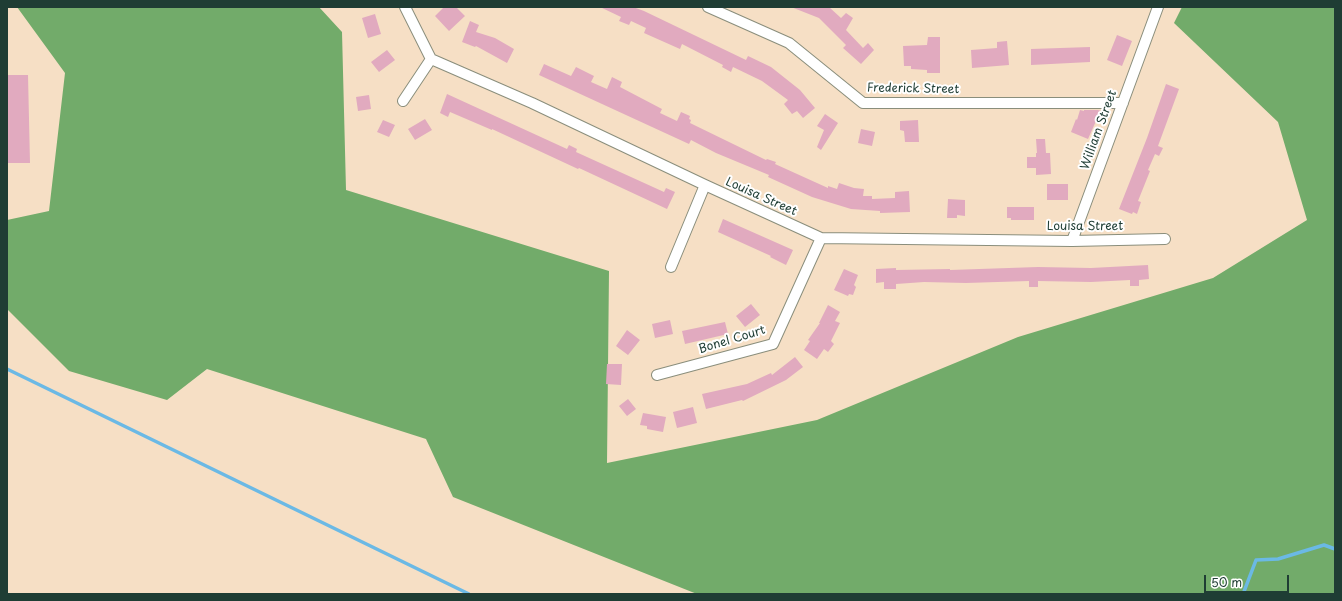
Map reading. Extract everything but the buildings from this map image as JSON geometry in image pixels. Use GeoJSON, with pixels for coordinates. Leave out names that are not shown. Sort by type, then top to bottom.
{"type":"FeatureCollection","features":[{"type":"Feature","properties":{"kind":"street"},"geometry":{"type":"LineString","coordinates":[[403,102],[431,59],[405,7]]}},
{"type":"Feature","properties":{"kind":"street","name":"Frederick Street"},"geometry":{"type":"LineString","coordinates":[[708,7],[789,43],[863,103],[1123,103]]}},
{"type":"Feature","properties":{"kind":"street","name":"William Street"},"geometry":{"type":"LineString","coordinates":[[1072,241],[1158,7]]}},
{"type":"Feature","properties":{"kind":"street","name":"Louisa Street"},"geometry":{"type":"LineString","coordinates":[[431,59],[532,103],[821,238],[1072,241],[1165,239]]}},
{"type":"Feature","properties":{"kind":"street"},"geometry":{"type":"LineString","coordinates":[[671,267],[705,185]]}},
{"type":"Feature","properties":{"kind":"street","name":"Bonel Court"},"geometry":{"type":"LineString","coordinates":[[658,375],[773,344],[821,238]]}},
{"type":"Feature","properties":{"kind":"green space"},"geometry":{"type":"Polygon","coordinates":[[[17,7],[319,7],[342,32],[346,190],[609,271],[607,463],[817,420],[1018,337],[1213,278],[1307,220],[1278,122],[1174,23],[1182,7],[1335,7],[1335,594],[697,594],[453,497],[426,439],[207,369],[167,400],[69,371],[7,309],[7,220],[49,211],[65,73],[17,7]]]}},
{"type":"Feature","properties":{"kind":"waterway"},"geometry":{"type":"LineString","coordinates":[[7,369],[469,594]]}},
{"type":"Feature","properties":{"kind":"waterway"},"geometry":{"type":"LineString","coordinates":[[1243,594],[1256,560],[1278,559],[1324,545],[1335,549]]}}]}
